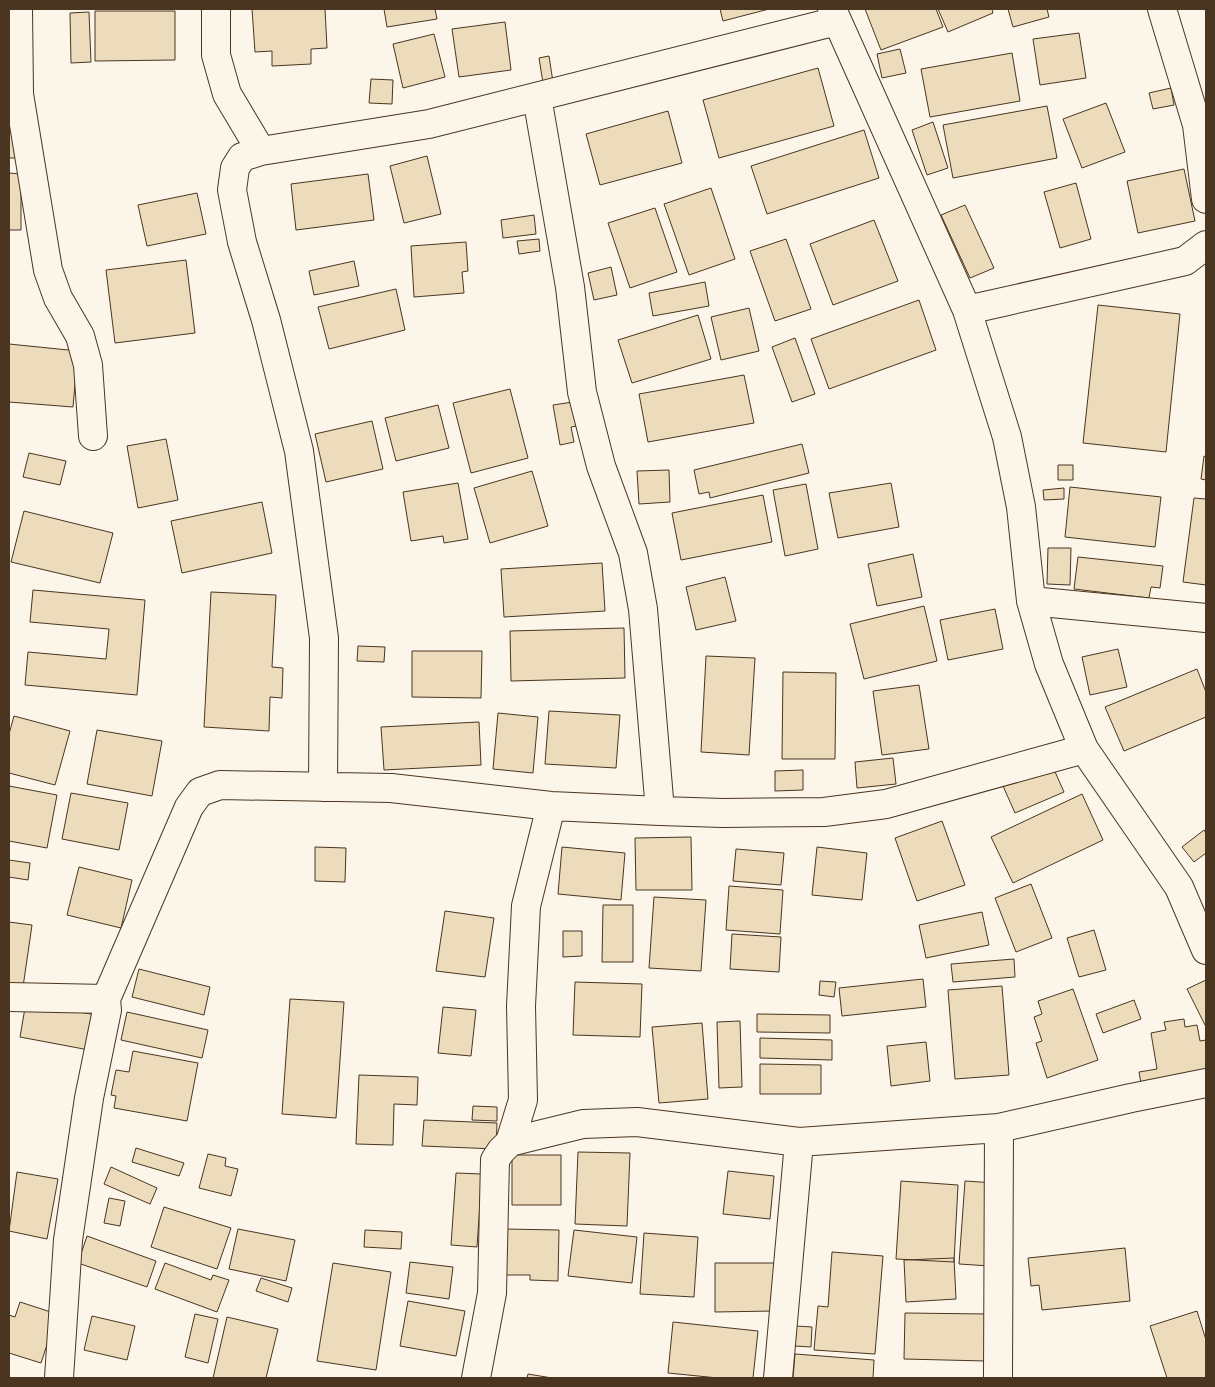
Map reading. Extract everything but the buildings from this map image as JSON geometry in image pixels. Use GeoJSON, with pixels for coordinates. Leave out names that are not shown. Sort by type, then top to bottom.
{"type":"FeatureCollection","features":[{"type":"Feature","properties":{"kind":"street"},"geometry":{"type":"LineString","coordinates":[[18,9],[19,94],[48,270],[58,298],[80,336],[88,365],[93,436]]}},
{"type":"Feature","properties":{"kind":"street"},"geometry":{"type":"LineString","coordinates":[[216,9],[216,55],[227,94],[261,151]]}},
{"type":"Feature","properties":{"kind":"street"},"geometry":{"type":"LineString","coordinates":[[1162,9],[1202,125],[1206,199]]}},
{"type":"Feature","properties":{"kind":"street"},"geometry":{"type":"LineString","coordinates":[[323,787],[324,638],[299,451],[266,320],[242,242],[232,190],[235,168],[242,157],[261,151],[429,124],[537,97],[834,15],[967,310],[1007,437],[1021,507],[1031,601],[1050,664],[1084,748],[1179,887],[1206,950]]}},
{"type":"Feature","properties":{"kind":"street"},"geometry":{"type":"LineString","coordinates":[[537,97],[570,287],[582,392],[601,466],[633,552],[643,609],[660,811]]}},
{"type":"Feature","properties":{"kind":"street"},"geometry":{"type":"LineString","coordinates":[[967,310],[1185,261],[1206,244]]}},
{"type":"Feature","properties":{"kind":"street"},"geometry":{"type":"LineString","coordinates":[[1031,601],[1206,618]]}},
{"type":"Feature","properties":{"kind":"street"},"geometry":{"type":"LineString","coordinates":[[59,1378],[68,1240],[90,1098],[107,1010],[106,999],[188,807],[200,792],[220,785],[391,788],[551,806],[724,813],[824,812],[886,804],[1084,748]]}},
{"type":"Feature","properties":{"kind":"street"},"geometry":{"type":"LineString","coordinates":[[510,1142],[523,1100],[521,1006],[526,906],[551,806]]}},
{"type":"Feature","properties":{"kind":"street"},"geometry":{"type":"LineString","coordinates":[[9,997],[106,999]]}},
{"type":"Feature","properties":{"kind":"street"},"geometry":{"type":"LineString","coordinates":[[476,1378],[492,1294],[494,1160],[510,1142],[583,1124],[637,1122],[799,1142],[999,1128],[1206,1083]]}},
{"type":"Feature","properties":{"kind":"street"},"geometry":{"type":"LineString","coordinates":[[998,1378],[999,1128]]}},
{"type":"Feature","properties":{"kind":"street"},"geometry":{"type":"LineString","coordinates":[[778,1378],[799,1142]]}}]}
